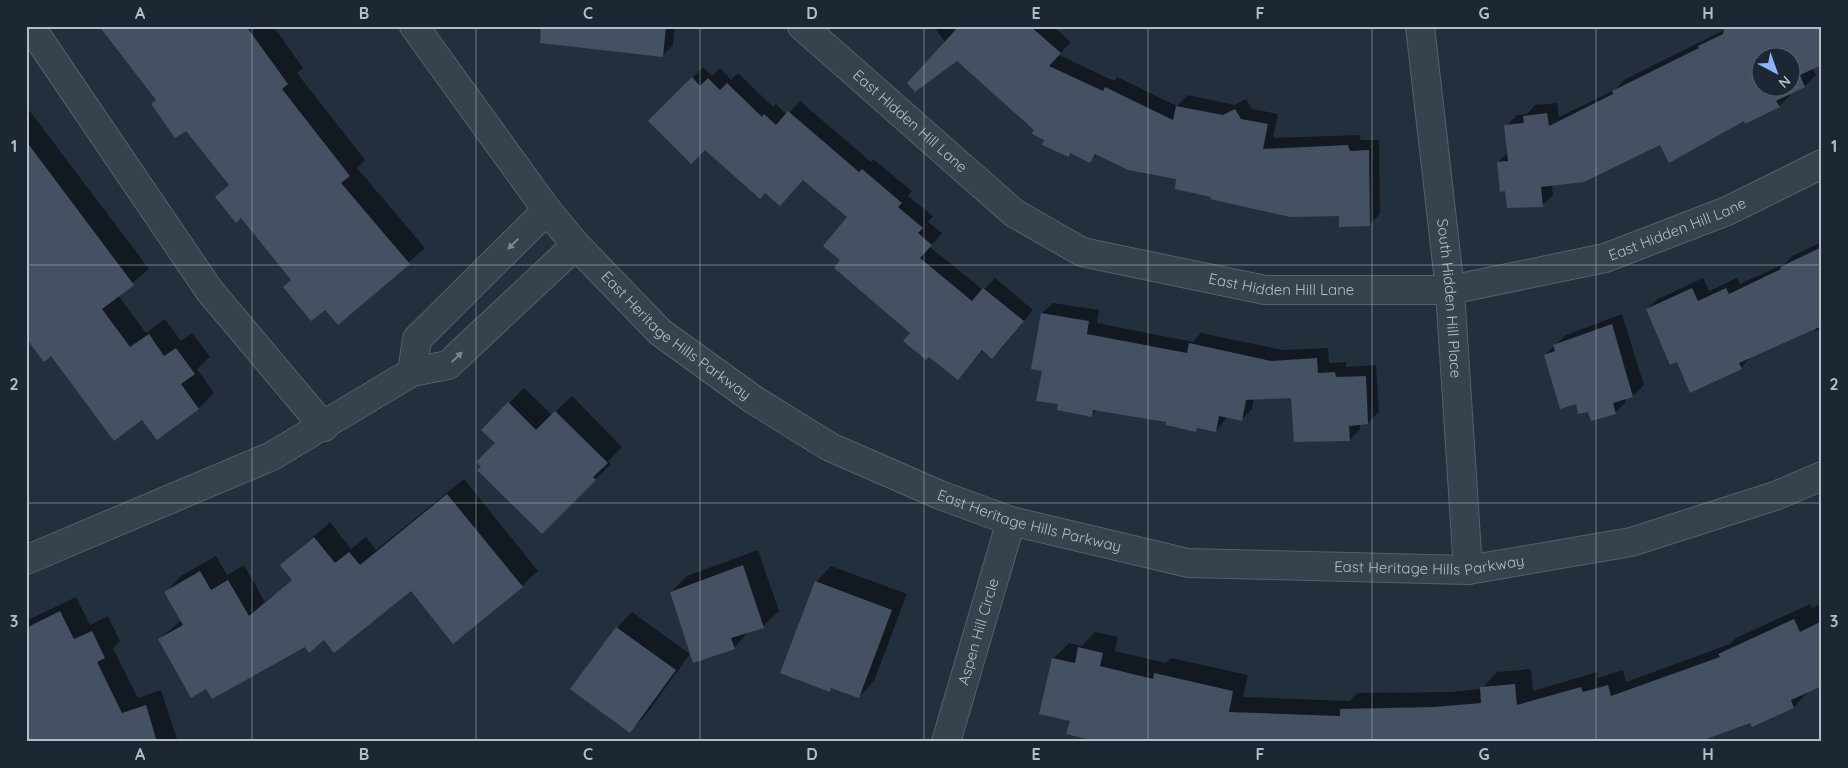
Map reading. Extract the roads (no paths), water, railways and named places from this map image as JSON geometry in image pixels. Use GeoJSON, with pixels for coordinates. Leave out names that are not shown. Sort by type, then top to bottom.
{"type":"FeatureCollection","features":[{"type":"Feature","properties":{"kind":"street"},"geometry":{"type":"LineString","coordinates":[[30,26],[209,290],[324,427]]}},
{"type":"Feature","properties":{"kind":"street","name":"East Heritage Hills Parkway"},"geometry":{"type":"LineString","coordinates":[[414,26],[547,210],[576,245],[660,332],[762,405],[830,447],[940,494],[1011,521],[1188,563],[1468,570],[1630,542],[1775,496],[1822,476]]}},
{"type":"Feature","properties":{"kind":"street","name":"East Hidden Hill Lane"},"geometry":{"type":"LineString","coordinates":[[802,26],[1014,213],[1082,252],[1265,290],[1450,290],[1605,258],[1727,211],[1822,164]]}},
{"type":"Feature","properties":{"kind":"street","name":"South Hidden Hill Place"},"geometry":{"type":"LineString","coordinates":[[1420,26],[1450,290],[1468,570]]}},
{"type":"Feature","properties":{"kind":"street"},"geometry":{"type":"LineString","coordinates":[[412,372],[418,339],[547,210]]}},
{"type":"Feature","properties":{"kind":"street"},"geometry":{"type":"LineString","coordinates":[[26,560],[272,456],[324,427],[412,372],[448,365],[576,245]]}},
{"type":"Feature","properties":{"kind":"street","name":"Aspen Hill Circle"},"geometry":{"type":"LineString","coordinates":[[946,742],[1011,521]]}}]}
